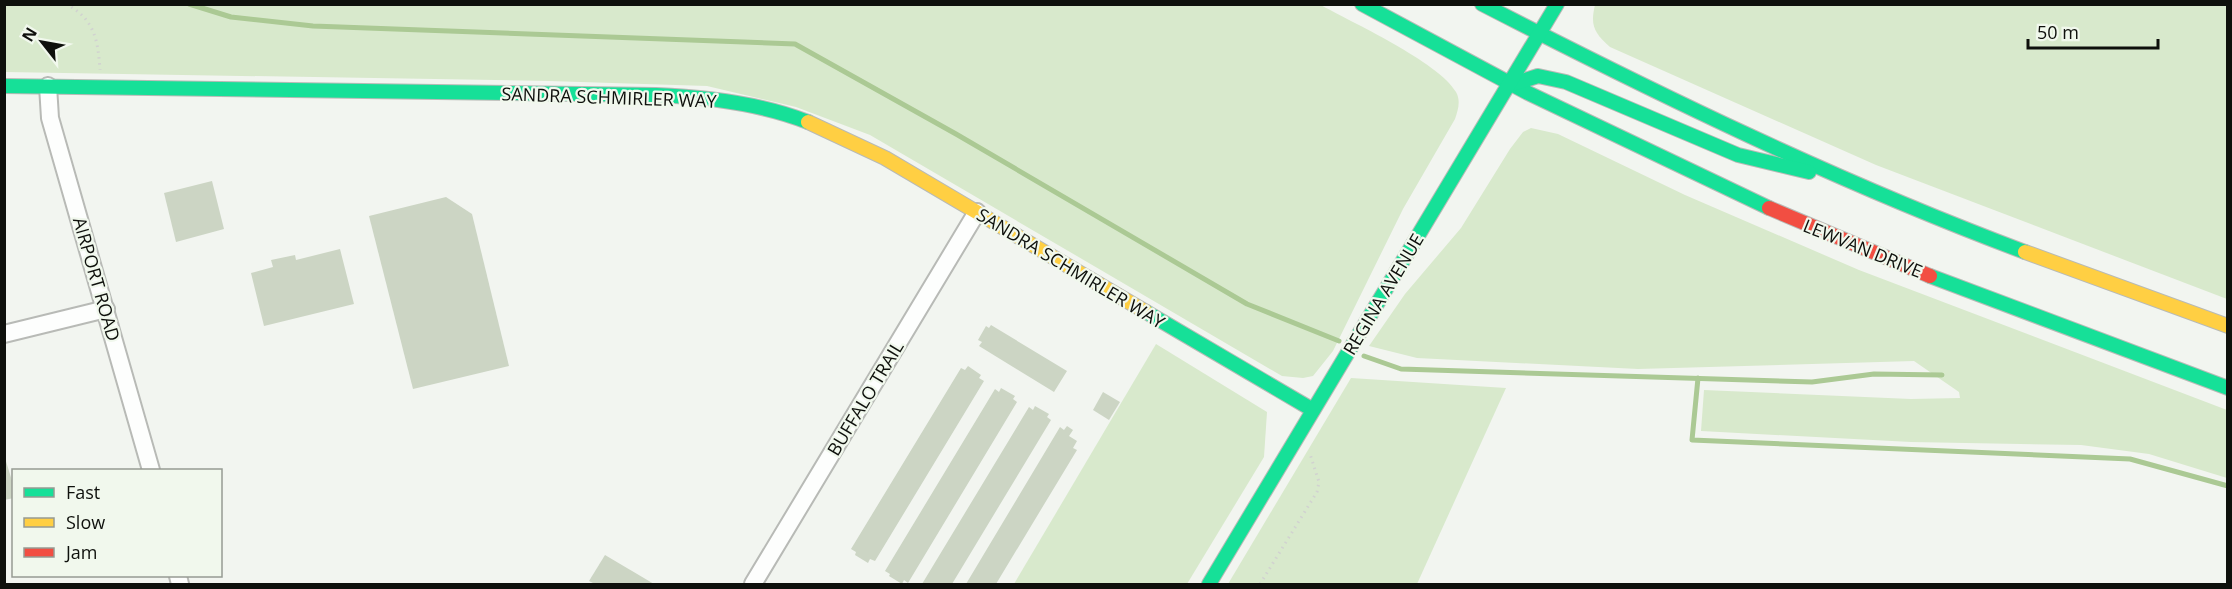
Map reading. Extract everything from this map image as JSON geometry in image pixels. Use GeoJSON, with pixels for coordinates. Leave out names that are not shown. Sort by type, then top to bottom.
{"type":"FeatureCollection","features":[{"type":"Feature","properties":{"kind":"main road","name":"LEWVAN DRIVE"},"geometry":{"type":"LineString","coordinates":[[1362,4],[1509,85],[1811,227],[1977,295],[2228,387]]}},
{"type":"Feature","properties":{"kind":"main road"},"geometry":{"type":"LineString","coordinates":[[1482,4],[1539,34],[1848,180],[2001,243],[2228,326]]}},
{"type":"Feature","properties":{"kind":"main road","name":"REGINA AVENUE"},"geometry":{"type":"LineString","coordinates":[[1209,585],[1557,4]]}},
{"type":"Feature","properties":{"kind":"main road"},"geometry":{"type":"LineString","coordinates":[[1509,85],[1538,76],[1566,82],[1738,155],[1848,180]]}},
{"type":"Feature","properties":{"kind":"main road","name":"SANDRA SCHMIRLER WAY"},"geometry":{"type":"LineString","coordinates":[[4,86],[700,97],[790,115],[837,134],[885,158],[1313,410]]}},
{"type":"Feature","properties":{"kind":"street","name":"AIRPORT ROAD"},"geometry":{"type":"LineString","coordinates":[[48,86],[50,118],[150,469]]}},
{"type":"Feature","properties":{"kind":"street","name":"BUFFALO TRAIL"},"geometry":{"type":"LineString","coordinates":[[753,585],[977,212]]}},
{"type":"Feature","properties":{"kind":"street"},"geometry":{"type":"LineString","coordinates":[[4,334],[106,309]]}},
{"type":"Feature","properties":{"kind":"path"},"geometry":{"type":"LineString","coordinates":[[66,4],[76,9],[98,37],[102,87]]}},
{"type":"Feature","properties":{"kind":"path"},"geometry":{"type":"LineString","coordinates":[[1260,585],[1317,492],[1319,482],[1311,455],[1307,445],[1297,438]]}},
{"type":"Feature","properties":{"kind":"green space"},"geometry":{"type":"Polygon","coordinates":[[[1319,4],[1432,68],[1447,80],[1458,95],[1459,102],[1455,119],[1403,209],[1333,351],[1313,376],[1303,378],[1282,376],[870,135],[796,107],[707,86],[549,81],[5,72],[5,5],[1319,4]]]}},
{"type":"Feature","properties":{"kind":"green space"},"geometry":{"type":"Polygon","coordinates":[[[1595,5],[2227,5],[2227,299],[1876,165],[1610,47],[1597,33],[1593,23],[1595,5]]]}},
{"type":"Feature","properties":{"kind":"green space"},"geometry":{"type":"Polygon","coordinates":[[[1531,128],[1558,134],[1685,195],[1859,270],[2227,410],[2227,478],[2149,454],[2081,445],[1911,442],[1701,431],[1704,390],[1911,399],[1960,398],[1959,392],[1914,361],[1638,369],[1417,358],[1369,346],[1405,294],[1461,228],[1510,149],[1523,132],[1531,128]]]}},
{"type":"Feature","properties":{"kind":"green space"},"geometry":{"type":"Polygon","coordinates":[[[1156,344],[1267,412],[1264,457],[1187,584],[1014,584],[1156,344]]]}},
{"type":"Feature","properties":{"kind":"green space"},"geometry":{"type":"Polygon","coordinates":[[[1351,378],[1506,388],[1417,584],[1228,584],[1351,378]]]}},
{"type":"Feature","properties":{"kind":"building"},"geometry":{"type":"Polygon","coordinates":[[[212,181],[224,229],[176,242],[164,193],[212,181]]]}},
{"type":"Feature","properties":{"kind":"building"},"geometry":{"type":"Polygon","coordinates":[[[446,197],[472,214],[509,366],[413,389],[369,216],[446,197]]]}},
{"type":"Feature","properties":{"kind":"building"},"geometry":{"type":"Polygon","coordinates":[[[340,249],[354,304],[264,326],[251,273],[273,267],[271,260],[295,255],[296,260],[340,249]]]}},
{"type":"Feature","properties":{"kind":"building"},"geometry":{"type":"Polygon","coordinates":[[[991,325],[1067,371],[1054,392],[979,346],[982,342],[978,340],[986,326],[989,328],[991,325]]]}},
{"type":"Feature","properties":{"kind":"building"},"geometry":{"type":"Polygon","coordinates":[[[968,366],[981,375],[979,378],[984,381],[875,561],[870,559],[868,563],[855,555],[856,552],[851,549],[961,368],[965,370],[968,366]]]}},
{"type":"Feature","properties":{"kind":"building"},"geometry":{"type":"Polygon","coordinates":[[[1001,388],[1015,396],[1013,399],[1017,402],[908,583],[904,580],[902,584],[885,571],[995,389],[999,392],[1001,388]]]}},
{"type":"Feature","properties":{"kind":"building"},"geometry":{"type":"Polygon","coordinates":[[[1103,392],[1120,402],[1109,420],[1093,410],[1103,392]]]}},
{"type":"Feature","properties":{"kind":"building"},"geometry":{"type":"Polygon","coordinates":[[[1035,406],[1049,414],[1047,417],[1051,420],[952,584],[922,584],[1029,407],[1033,410],[1035,406]]]}},
{"type":"Feature","properties":{"kind":"building"},"geometry":{"type":"Polygon","coordinates":[[[1067,426],[1073,430],[1069,436],[1077,441],[1073,448],[1077,450],[996,584],[966,584],[1060,427],[1064,430],[1067,426]]]}},
{"type":"Feature","properties":{"kind":"building"},"geometry":{"type":"Polygon","coordinates":[[[4,455],[12,481],[12,498],[4,500],[4,455]]]}},
{"type":"Feature","properties":{"kind":"building"},"geometry":{"type":"Polygon","coordinates":[[[605,555],[654,584],[595,584],[589,581],[605,555]]]}},
{"type":"Feature","properties":{"kind":"waterway"},"geometry":{"type":"LineString","coordinates":[[189,4],[231,17],[313,26],[795,44],[956,134],[1247,304],[1339,341]]}},
{"type":"Feature","properties":{"kind":"waterway"},"geometry":{"type":"LineString","coordinates":[[1364,356],[1401,369],[1812,382],[1874,374],[1942,375]]}},
{"type":"Feature","properties":{"kind":"waterway"},"geometry":{"type":"LineString","coordinates":[[1698,378],[1692,440],[2130,459],[2228,486]]}},
{"type":"Feature","properties":{"kind":"traffic: fast"},"geometry":{"type":"LineString","coordinates":[[1362,4],[1528,93],[1769,208]]}},
{"type":"Feature","properties":{"kind":"traffic: fast"},"geometry":{"type":"LineString","coordinates":[[1482,4],[1750,136],[1886,197],[2025,252]]}},
{"type":"Feature","properties":{"kind":"traffic: fast"},"geometry":{"type":"LineString","coordinates":[[1209,584],[1557,4]]}},
{"type":"Feature","properties":{"kind":"traffic: fast"},"geometry":{"type":"LineString","coordinates":[[1509,85],[1538,76],[1566,82],[1738,155],[1809,172]]}},
{"type":"Feature","properties":{"kind":"traffic: fast"},"geometry":{"type":"LineString","coordinates":[[4,86],[656,95],[733,102],[790,115],[808,122]]}},
{"type":"Feature","properties":{"kind":"traffic: fast"},"geometry":{"type":"LineString","coordinates":[[1930,276],[2228,388]]}},
{"type":"Feature","properties":{"kind":"traffic: fast"},"geometry":{"type":"LineString","coordinates":[[1146,312],[1313,410]]}},
{"type":"Feature","properties":{"kind":"traffic: slow"},"geometry":{"type":"LineString","coordinates":[[808,122],[885,158],[1146,312]]}},
{"type":"Feature","properties":{"kind":"traffic: slow"},"geometry":{"type":"LineString","coordinates":[[2025,252],[2228,326]]}},
{"type":"Feature","properties":{"kind":"traffic: jam"},"geometry":{"type":"LineString","coordinates":[[1769,208],[1930,276]]}}]}
